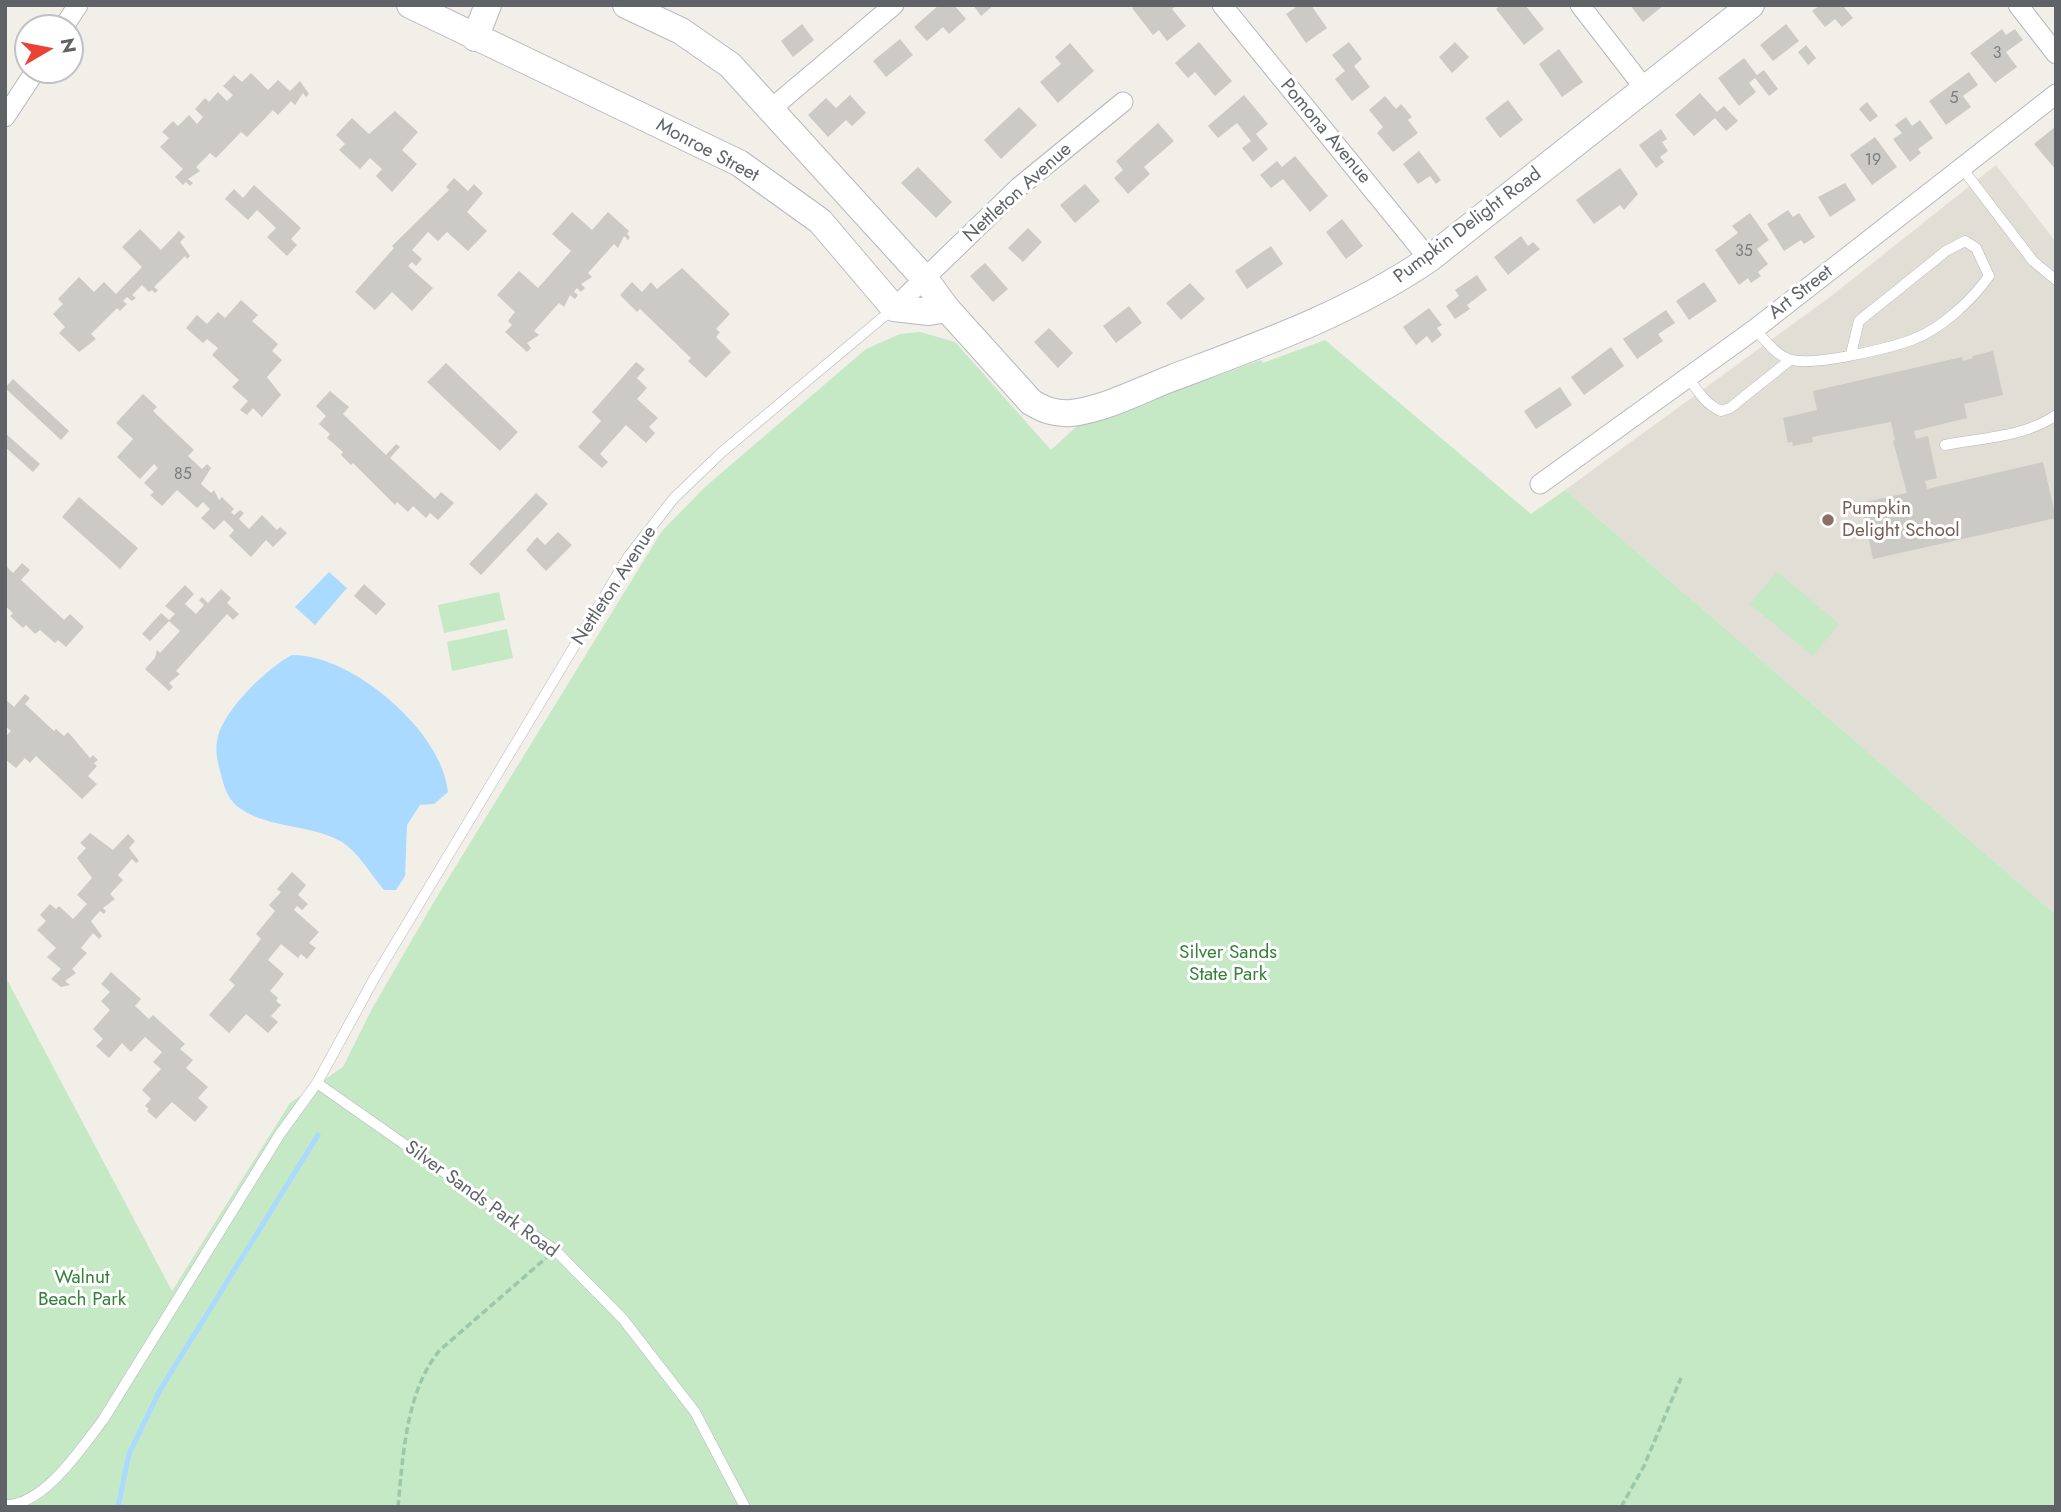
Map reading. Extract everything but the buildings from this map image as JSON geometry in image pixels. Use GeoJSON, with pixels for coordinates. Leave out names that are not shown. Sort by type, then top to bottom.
{"type":"FeatureCollection","features":[{"type":"Feature","properties":{"kind":"street","name":"Monroe Street"},"geometry":{"type":"LineString","coordinates":[[410,5],[739,163],[820,221],[894,307]]}},
{"type":"Feature","properties":{"kind":"street"},"geometry":{"type":"LineString","coordinates":[[475,38],[488,5]]}},
{"type":"Feature","properties":{"kind":"street"},"geometry":{"type":"LineString","coordinates":[[626,5],[705,46],[730,65],[925,279],[947,309],[929,312],[894,307]]}},
{"type":"Feature","properties":{"kind":"street"},"geometry":{"type":"LineString","coordinates":[[772,108],[894,5]]}},
{"type":"Feature","properties":{"kind":"street","name":"Pomona Avenue"},"geometry":{"type":"LineString","coordinates":[[1222,5],[1429,259]]}},
{"type":"Feature","properties":{"kind":"street"},"geometry":{"type":"LineString","coordinates":[[1580,5],[1645,89]]}},
{"type":"Feature","properties":{"kind":"street","name":"Pumpkin Delight Road"},"geometry":{"type":"LineString","coordinates":[[947,309],[1031,402],[1043,410],[1069,413],[1127,395],[1332,316],[1381,290],[1429,259],[1751,5]]}},
{"type":"Feature","properties":{"kind":"street"},"geometry":{"type":"LineString","coordinates":[[2018,5],[2056,54]]}},
{"type":"Feature","properties":{"kind":"street"},"geometry":{"type":"LineString","coordinates":[[5,117],[27,84]]}},
{"type":"Feature","properties":{"kind":"street","name":"Art Street"},"geometry":{"type":"LineString","coordinates":[[1540,484],[1755,328],[2056,94]]}},
{"type":"Feature","properties":{"kind":"street","name":"Nettleton Avenue"},"geometry":{"type":"LineString","coordinates":[[894,307],[1019,187],[1123,102]]}},
{"type":"Feature","properties":{"kind":"lane"},"geometry":{"type":"LineString","coordinates":[[1962,168],[2033,261],[2056,280]]}},
{"type":"Feature","properties":{"kind":"lane"},"geometry":{"type":"LineString","coordinates":[[1755,328],[1773,349],[1790,360],[1810,362],[1851,354],[1916,339],[1947,318],[1989,276],[1976,248],[1965,241],[1946,251],[1858,321],[1851,354]]}},
{"type":"Feature","properties":{"kind":"lane","name":"Nettleton Avenue"},"geometry":{"type":"LineString","coordinates":[[5,1504],[35,1497],[71,1461],[103,1420],[280,1134],[317,1083],[375,977],[628,557],[674,498],[722,452],[894,307]]}},
{"type":"Feature","properties":{"kind":"lane"},"geometry":{"type":"LineString","coordinates":[[1688,377],[1713,408],[1721,411],[1730,408],[1790,360]]}},
{"type":"Feature","properties":{"kind":"lane"},"geometry":{"type":"LineString","coordinates":[[1945,445],[2021,430],[2045,423],[2056,415]]}},
{"type":"Feature","properties":{"kind":"lane","name":"Silver Sands Park Road"},"geometry":{"type":"LineString","coordinates":[[317,1083],[555,1250],[623,1319],[695,1412],[745,1507]]}},
{"type":"Feature","properties":{"kind":"path"},"geometry":{"type":"LineString","coordinates":[[398,1507],[410,1424],[428,1364],[440,1350],[555,1250]]}},
{"type":"Feature","properties":{"kind":"path"},"geometry":{"type":"LineString","coordinates":[[1621,1507],[1644,1466],[1681,1378]]}},
{"type":"Feature","properties":{"kind":"shaded area","name":"Pumpkin Delight School"},"geometry":{"type":"Polygon","coordinates":[[[1996,165],[2056,242],[2056,915],[1565,490],[1830,297],[1996,165]]]}},
{"type":"Feature","properties":{"kind":"green space","name":"Silver Sands State Park"},"geometry":{"type":"Polygon","coordinates":[[[920,332],[955,342],[1051,450],[1077,426],[1325,340],[1531,514],[1565,490],[2056,915],[2056,1507],[5,1507],[5,976],[172,1291],[290,1103],[343,1067],[373,1007],[435,900],[662,531],[705,487],[866,349],[900,334],[920,332]]]}},
{"type":"Feature","properties":{"kind":"green space"},"geometry":{"type":"Polygon","coordinates":[[[1777,572],[1839,624],[1813,656],[1750,604],[1777,572]]]}},
{"type":"Feature","properties":{"kind":"green space"},"geometry":{"type":"Polygon","coordinates":[[[499,592],[505,620],[444,633],[438,605],[499,592]]]}},
{"type":"Feature","properties":{"kind":"green space"},"geometry":{"type":"Polygon","coordinates":[[[507,629],[513,658],[452,671],[447,642],[507,629]]]}},
{"type":"Feature","properties":{"kind":"water"},"geometry":{"type":"Polygon","coordinates":[[[329,572],[347,588],[315,625],[295,607],[329,572]]]}},
{"type":"Feature","properties":{"kind":"water"},"geometry":{"type":"Polygon","coordinates":[[[292,655],[316,658],[341,668],[391,701],[430,745],[442,769],[448,792],[434,804],[420,805],[407,825],[405,876],[396,890],[384,890],[359,858],[342,842],[317,832],[253,815],[237,806],[226,792],[216,752],[222,725],[249,690],[271,669],[292,655]]]}},
{"type":"Feature","properties":{"kind":"waterway"},"geometry":{"type":"LineString","coordinates":[[118,1507],[129,1454],[160,1390],[318,1135]]}},
{"type":"Feature","properties":{"kind":"place","name":"Pumpkin Delight School"},"geometry":{"type":"Point","coordinates":[1828,520]}},
{"type":"Feature","properties":{"kind":"park label","name":"Walnut Beach Park"},"geometry":{"type":"Point","coordinates":[82,1289]}}]}
